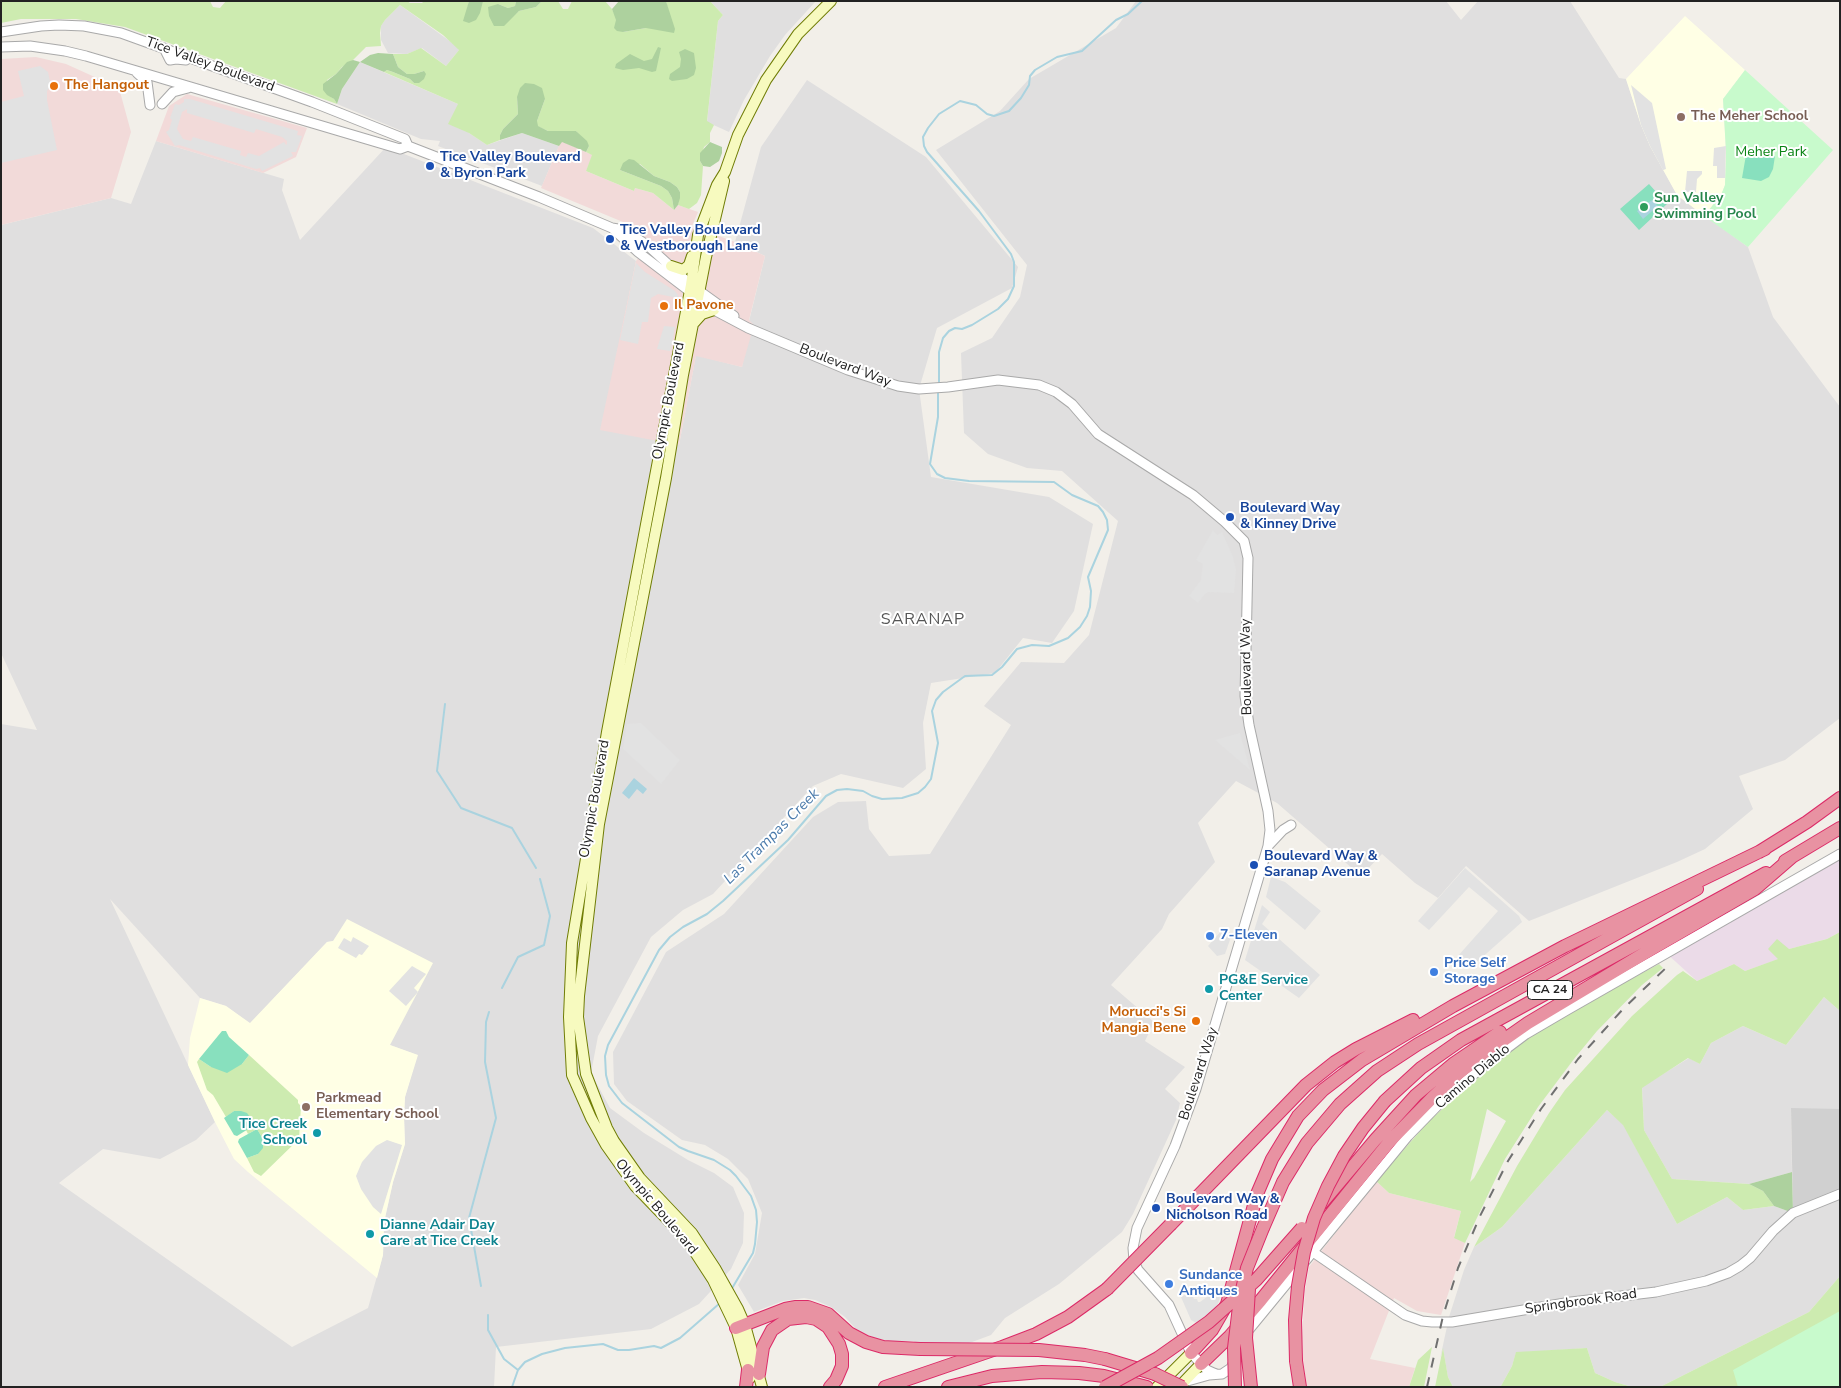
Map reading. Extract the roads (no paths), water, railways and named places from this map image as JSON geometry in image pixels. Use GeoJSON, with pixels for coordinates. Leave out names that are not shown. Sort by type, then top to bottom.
{"type":"FeatureCollection","features":[{"type":"Feature","properties":{"kind":"highway","name":"CA 24"},"geometry":{"type":"LineString","coordinates":[[1454,1006],[1565,946],[1765,849],[1840,798]]}},
{"type":"Feature","properties":{"kind":"highway","name":"CA 24"},"geometry":{"type":"LineString","coordinates":[[1300,1387],[1296,1361],[1295,1332],[1297,1292],[1301,1265],[1312,1224],[1328,1186],[1344,1156],[1363,1128],[1385,1101],[1420,1068],[1460,1040],[1726,896],[1840,828]]}},
{"type":"Feature","properties":{"kind":"highway"},"geometry":{"type":"LineString","coordinates":[[1235,1387],[1235,1336],[1240,1298],[1247,1268],[1283,1182],[1307,1143],[1349,1095],[1372,1075],[1402,1054],[1676,902],[1765,849]]}},
{"type":"Feature","properties":{"kind":"highway"},"geometry":{"type":"LineString","coordinates":[[1201,1364],[1230,1336],[1394,1137],[1459,1073],[1533,1020],[1755,889],[1792,857]]}},
{"type":"Feature","properties":{"kind":"highway"},"geometry":{"type":"LineString","coordinates":[[1105,1387],[1158,1358],[1209,1322],[1256,1280],[1302,1228],[1383,1130],[1416,1095],[1443,1072],[1493,1037],[1707,911],[1726,896]]}},
{"type":"Feature","properties":{"kind":"highway"},"geometry":{"type":"LineString","coordinates":[[1191,1353],[1212,1330],[1227,1304],[1261,1182],[1274,1153],[1298,1116],[1322,1090],[1352,1067],[1393,1040],[1454,1006]]}},
{"type":"Feature","properties":{"kind":"highway"},"geometry":{"type":"LineString","coordinates":[[885,1387],[1036,1334],[1068,1317],[1107,1289],[1288,1102],[1315,1077],[1372,1040],[1426,1014],[1454,1006]]}},
{"type":"Feature","properties":{"kind":"highway"},"geometry":{"type":"LineString","coordinates":[[1251,1387],[1247,1350],[1247,1313],[1252,1270],[1263,1228]]}},
{"type":"Feature","properties":{"kind":"highway"},"geometry":{"type":"LineString","coordinates":[[740,1327],[786,1309],[808,1307],[828,1314],[849,1333],[866,1342],[884,1347],[1039,1350],[1085,1355],[1104,1359],[1156,1381],[1182,1385]]}},
{"type":"Feature","properties":{"kind":"highway"},"geometry":{"type":"LineString","coordinates":[[746,1387],[754,1372],[763,1346],[772,1330],[788,1319],[806,1317],[828,1327],[838,1340],[842,1362],[840,1370],[830,1387]]}},
{"type":"Feature","properties":{"kind":"highway"},"geometry":{"type":"LineString","coordinates":[[948,1387],[992,1376],[1030,1372],[1079,1373],[1148,1387]]}},
{"type":"Feature","properties":{"kind":"main road","name":"Olympic Boulevard"},"geometry":{"type":"LineString","coordinates":[[716,1277],[687,1240],[635,1186],[606,1145],[591,1118],[572,1075],[569,1017],[572,943],[632,592],[690,288],[696,244],[738,135],[766,80],[798,34],[831,1]]}},
{"type":"Feature","properties":{"kind":"main road","name":"Olympic Boulevard"},"geometry":{"type":"LineString","coordinates":[[725,172],[724,185],[706,257],[692,325],[666,478],[599,824],[578,1017],[586,1074],[598,1109],[614,1141],[640,1178],[692,1233],[734,1312],[754,1372],[762,1387]]}},
{"type":"Feature","properties":{"kind":"main road"},"geometry":{"type":"LineString","coordinates":[[671,266],[681,270],[686,269],[696,244]]}},
{"type":"Feature","properties":{"kind":"main road"},"geometry":{"type":"LineString","coordinates":[[692,325],[702,314],[714,310]]}},
{"type":"Feature","properties":{"kind":"main road"},"geometry":{"type":"LineString","coordinates":[[1156,1381],[1191,1353]]}},
{"type":"Feature","properties":{"kind":"main road"},"geometry":{"type":"LineString","coordinates":[[1182,1385],[1201,1364]]}},
{"type":"Feature","properties":{"kind":"main road","name":"Olympic Boulevard"},"geometry":{"type":"LineString","coordinates":[[752,1387],[754,1372]]}},
{"type":"Feature","properties":{"kind":"street","name":"Tice Valley Boulevard"},"geometry":{"type":"LineString","coordinates":[[1,32],[41,26],[84,26],[121,33],[312,102],[405,139],[408,146]]}},
{"type":"Feature","properties":{"kind":"street","name":"Tice Valley Boulevard"},"geometry":{"type":"LineString","coordinates":[[1,48],[30,46],[66,51],[400,149],[408,146],[539,197],[612,228],[624,230],[671,266],[690,288]]}},
{"type":"Feature","properties":{"kind":"street"},"geometry":{"type":"LineString","coordinates":[[133,70],[147,82],[150,105]]}},
{"type":"Feature","properties":{"kind":"street"},"geometry":{"type":"LineString","coordinates":[[162,104],[172,92],[192,88]]}},
{"type":"Feature","properties":{"kind":"street","name":"Tice Valley Boulevard"},"geometry":{"type":"LineString","coordinates":[[612,228],[699,295]]}},
{"type":"Feature","properties":{"kind":"street"},"geometry":{"type":"LineString","coordinates":[[623,238],[632,241],[644,250],[651,249]]}},
{"type":"Feature","properties":{"kind":"street","name":"Boulevard Way"},"geometry":{"type":"LineString","coordinates":[[699,295],[714,310],[740,322]]}},
{"type":"Feature","properties":{"kind":"street","name":"Boulevard Way"},"geometry":{"type":"LineString","coordinates":[[699,295],[726,309],[748,328],[848,370],[898,386],[926,390],[998,380],[1039,385],[1056,392],[1072,404],[1098,434],[1193,495],[1244,541],[1248,558],[1245,696],[1249,725],[1269,815],[1268,846],[1188,1111],[1133,1243],[1134,1258],[1138,1270],[1169,1305],[1191,1353]]}},
{"type":"Feature","properties":{"kind":"street"},"geometry":{"type":"LineString","coordinates":[[1268,846],[1283,830],[1291,825]]}},
{"type":"Feature","properties":{"kind":"street","name":"Camino Diablo"},"geometry":{"type":"LineString","coordinates":[[1216,1374],[1222,1374],[1231,1368],[1241,1339],[1382,1166],[1420,1124],[1465,1081],[1507,1048],[1566,1010],[1840,854]]}},
{"type":"Feature","properties":{"kind":"street","name":"Springbrook Road"},"geometry":{"type":"LineString","coordinates":[[1312,1252],[1405,1315],[1422,1321],[1452,1322],[1571,1302],[1656,1292],[1706,1281],[1728,1273],[1740,1266],[1793,1213],[1840,1194]]}},
{"type":"Feature","properties":{"kind":"street"},"geometry":{"type":"LineString","coordinates":[[1191,1353],[1201,1364],[1216,1374]]}},
{"type":"Feature","properties":{"kind":"street"},"geometry":{"type":"LineString","coordinates":[[1182,1385],[1216,1374]]}},
{"type":"Feature","properties":{"kind":"water"},"geometry":{"type":"Polygon","coordinates":[[[1652,200],[1658,206],[1643,219],[1637,211],[1652,200]]]}},
{"type":"Feature","properties":{"kind":"water"},"geometry":{"type":"Polygon","coordinates":[[[634,778],[647,789],[643,794],[637,789],[629,799],[622,793],[634,778]]]}},
{"type":"Feature","properties":{"kind":"waterway","name":"Las Trampas Creek"},"geometry":{"type":"LineString","coordinates":[[939,384],[939,352],[943,338],[949,331],[955,328],[962,329],[972,325],[998,309],[1008,299],[1014,286],[1014,262],[1011,254],[979,211],[927,152],[923,137],[939,114],[960,101],[976,105],[987,114],[994,116],[1009,111],[1021,98],[1029,85],[1030,76],[1035,70],[1057,57],[1082,51],[1116,20],[1128,14],[1142,1]]}},
{"type":"Feature","properties":{"kind":"waterway","name":"Las Trampas Creek"},"geometry":{"type":"LineString","coordinates":[[731,1290],[753,1253],[755,1244],[757,1222],[756,1210],[751,1196],[730,1170],[714,1160],[679,1147],[622,1103],[609,1086],[606,1075],[605,1056],[608,1045],[659,950],[670,937],[683,927],[707,914],[723,901],[788,840],[826,796],[837,790],[847,789],[863,791],[882,799],[902,798],[918,793],[925,787],[931,779],[938,743],[932,711],[936,700],[943,692],[965,676],[992,675],[1002,667],[1017,649],[1032,645],[1049,646],[1068,638],[1080,627],[1090,607],[1091,591],[1088,577],[1108,530],[1107,520],[1098,506],[1072,495],[1054,482],[969,481],[945,478],[937,474],[930,464],[938,417],[938,391]]}},
{"type":"Feature","properties":{"kind":"waterway"},"geometry":{"type":"LineString","coordinates":[[445,704],[437,771],[461,808],[512,828],[536,868]]}},
{"type":"Feature","properties":{"kind":"waterway"},"geometry":{"type":"LineString","coordinates":[[502,988],[518,957],[544,945],[550,916],[540,879]]}},
{"type":"Feature","properties":{"kind":"waterway"},"geometry":{"type":"LineString","coordinates":[[481,1286],[469,1218],[496,1118],[485,1062],[486,1022],[489,1012]]}},
{"type":"Feature","properties":{"kind":"waterway","name":"Las Trampas Creek"},"geometry":{"type":"LineString","coordinates":[[512,1387],[518,1370],[525,1362],[542,1354],[565,1348],[603,1344],[618,1350],[654,1346],[661,1348],[680,1338],[720,1303]]}},
{"type":"Feature","properties":{"kind":"waterway"},"geometry":{"type":"LineString","coordinates":[[488,1315],[488,1330],[504,1359],[518,1370]]}},
{"type":"Feature","properties":{"kind":"railway"},"geometry":{"type":"LineString","coordinates":[[1427,1387],[1443,1316],[1458,1268],[1480,1216],[1508,1161],[1541,1109],[1578,1059],[1624,1008],[1669,965]]}},
{"type":"Feature","properties":{"kind":"place","name":"The Hangout"},"geometry":{"type":"Point","coordinates":[54,86]}},
{"type":"Feature","properties":{"kind":"place","name":"The Meher School"},"geometry":{"type":"Point","coordinates":[1681,117]}},
{"type":"Feature","properties":{"kind":"place","name":"Tice Valley Boulevard & Byron Park"},"geometry":{"type":"Point","coordinates":[430,166]}},
{"type":"Feature","properties":{"kind":"place","name":"Sun Valley Swimming Pool"},"geometry":{"type":"Point","coordinates":[1644,207]}},
{"type":"Feature","properties":{"kind":"place","name":"Tice Valley Boulevard & Westborough Lane"},"geometry":{"type":"Point","coordinates":[610,239]}},
{"type":"Feature","properties":{"kind":"place","name":"Il Pavone"},"geometry":{"type":"Point","coordinates":[664,306]}},
{"type":"Feature","properties":{"kind":"place","name":"Boulevard Way & Kinney Drive"},"geometry":{"type":"Point","coordinates":[1230,517]}},
{"type":"Feature","properties":{"kind":"place","name":"Boulevard Way & Saranap Avenue"},"geometry":{"type":"Point","coordinates":[1254,865]}},
{"type":"Feature","properties":{"kind":"place","name":"7-Eleven"},"geometry":{"type":"Point","coordinates":[1210,936]}},
{"type":"Feature","properties":{"kind":"place","name":"Price Self Storage"},"geometry":{"type":"Point","coordinates":[1434,972]}},
{"type":"Feature","properties":{"kind":"place","name":"PG&E Service Center"},"geometry":{"type":"Point","coordinates":[1209,989]}},
{"type":"Feature","properties":{"kind":"place","name":"Morucci's Si Mangia Bene"},"geometry":{"type":"Point","coordinates":[1196,1021]}},
{"type":"Feature","properties":{"kind":"place","name":"Parkmead Elementary School"},"geometry":{"type":"Point","coordinates":[306,1107]}},
{"type":"Feature","properties":{"kind":"place","name":"Tice Creek School"},"geometry":{"type":"Point","coordinates":[317,1133]}},
{"type":"Feature","properties":{"kind":"place","name":"Boulevard Way & Nicholson Road"},"geometry":{"type":"Point","coordinates":[1156,1208]}},
{"type":"Feature","properties":{"kind":"place","name":"Dianne Adair Day Care at Tice Creek"},"geometry":{"type":"Point","coordinates":[370,1234]}},
{"type":"Feature","properties":{"kind":"place","name":"Sundance Antiques"},"geometry":{"type":"Point","coordinates":[1169,1284]}},
{"type":"Feature","properties":{"kind":"district","name":"SARANAP"},"geometry":{"type":"Point","coordinates":[923,620]}},
{"type":"Feature","properties":{"kind":"park label","name":"Meher Park"},"geometry":{"type":"Point","coordinates":[1771,153]}}]}
